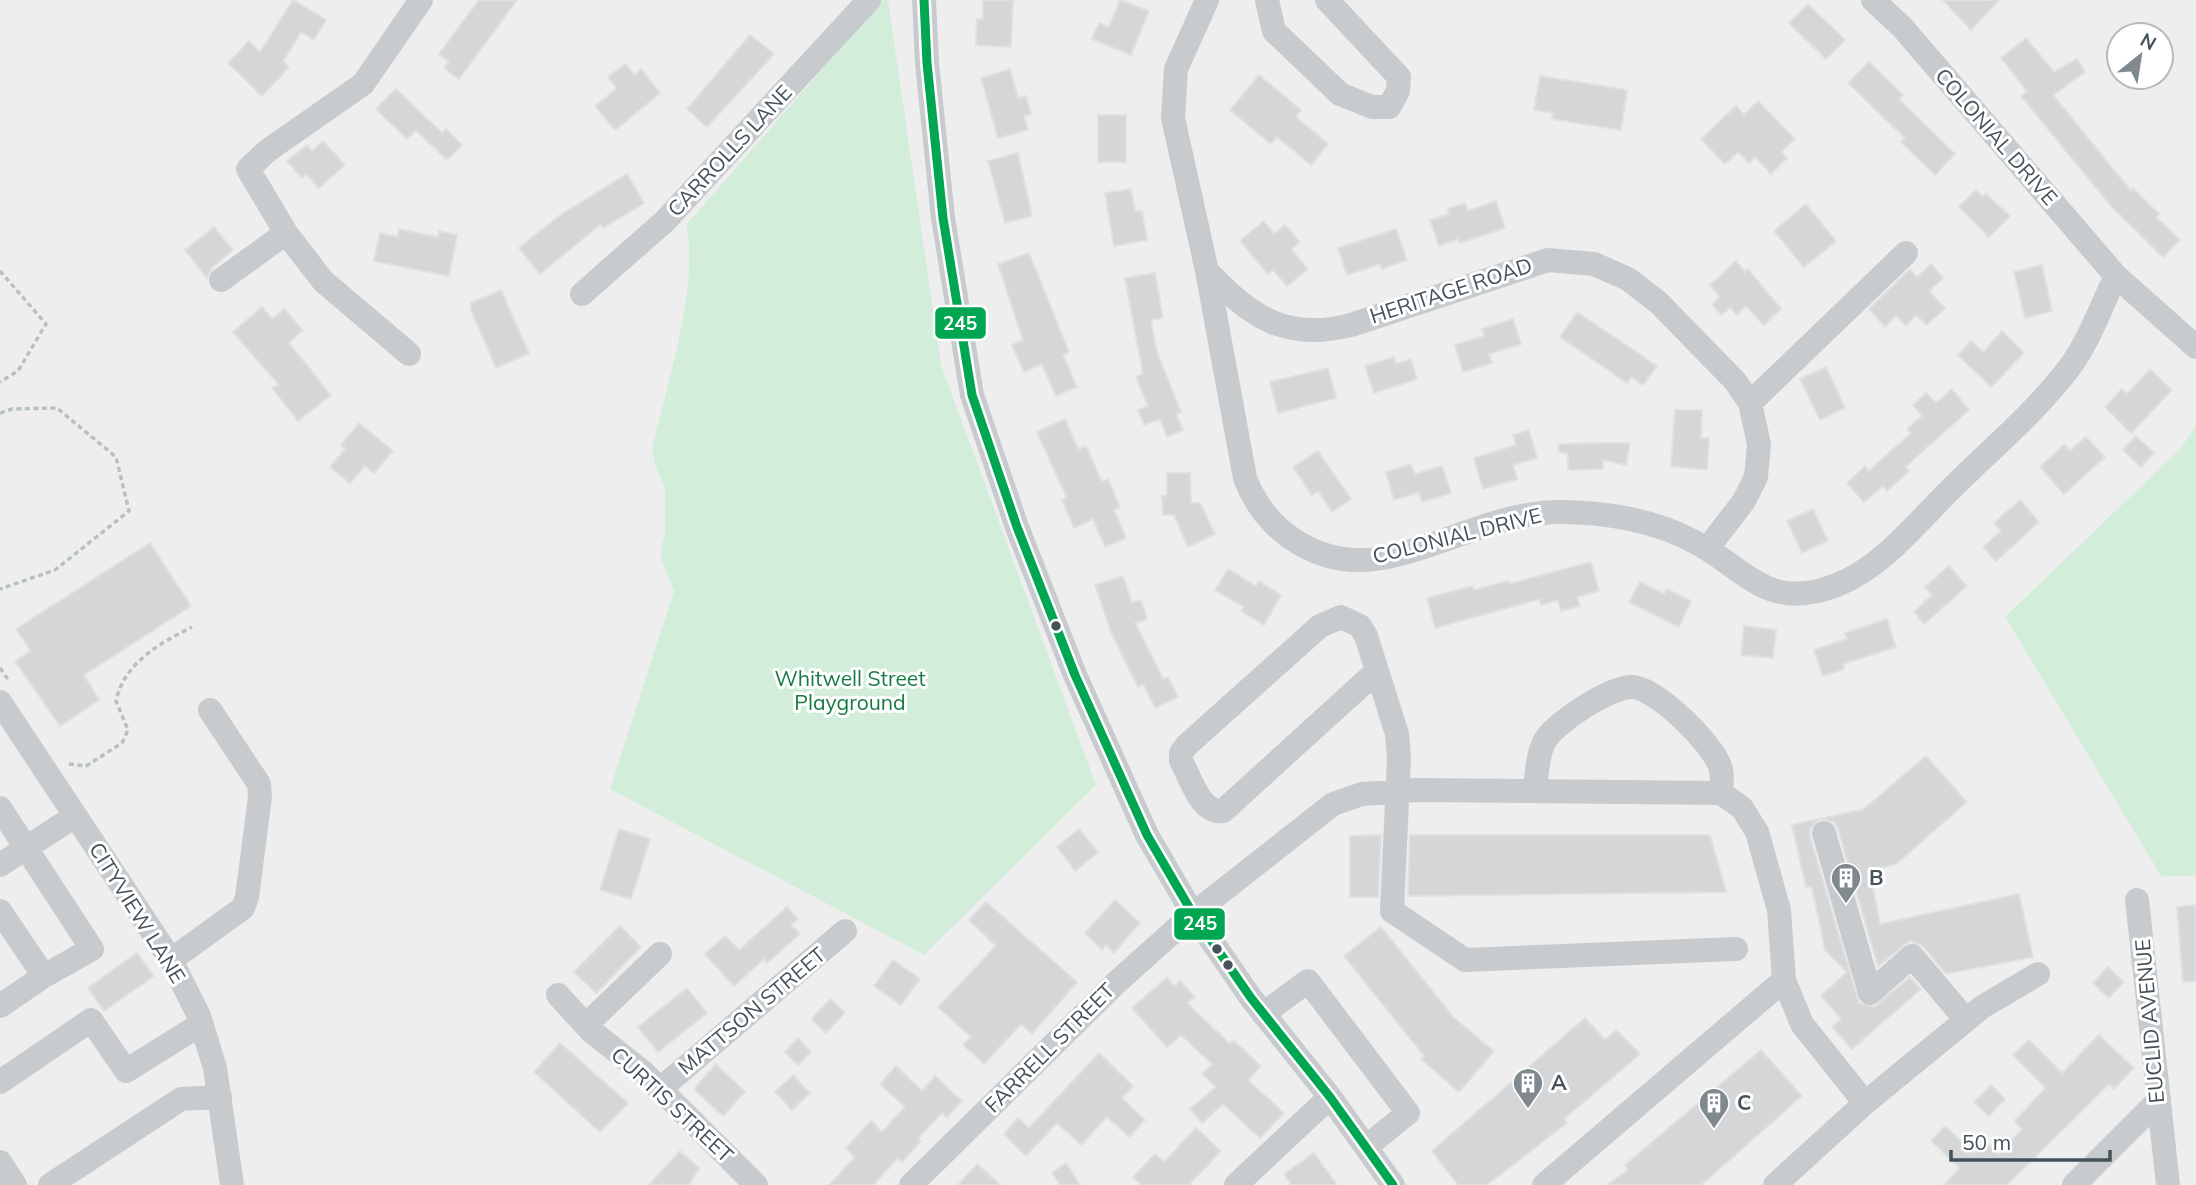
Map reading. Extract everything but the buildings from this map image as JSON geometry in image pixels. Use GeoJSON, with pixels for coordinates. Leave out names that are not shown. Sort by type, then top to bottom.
{"type":"FeatureCollection","features":[{"type":"Feature","properties":{"kind":"street"},"geometry":{"type":"LineString","coordinates":[[409,354],[323,281],[286,233],[248,169],[267,151],[363,84],[421,0]]}},
{"type":"Feature","properties":{"kind":"street","name":"CARROLLS LANE"},"geometry":{"type":"LineString","coordinates":[[582,294],[665,221],[869,0]]}},
{"type":"Feature","properties":{"kind":"street"},"geometry":{"type":"LineString","coordinates":[[924,0],[927,63],[943,218],[972,395],[1017,527],[1075,675],[1147,835],[1193,914],[1263,1014],[1330,1097],[1393,1185]]}},
{"type":"Feature","properties":{"kind":"street","name":"COLONIAL DRIVE"},"geometry":{"type":"LineString","coordinates":[[1207,0],[1176,69],[1172,99],[1176,141],[1207,271],[1245,478],[1269,520],[1300,545],[1333,556],[1381,558],[1511,517],[1558,512],[1624,519],[1677,534],[1707,549],[1747,580],[1783,593],[1813,593],[1869,569],[1990,454],[2071,365],[2116,276]]}},
{"type":"Feature","properties":{"kind":"street"},"geometry":{"type":"LineString","coordinates":[[1267,0],[1274,31],[1340,93],[1372,107],[1390,107],[1398,91],[1399,77],[1327,0]]}},
{"type":"Feature","properties":{"kind":"street","name":"COLONIAL DRIVE"},"geometry":{"type":"LineString","coordinates":[[1874,0],[1902,27],[2116,276],[2196,347]]}},
{"type":"Feature","properties":{"kind":"street"},"geometry":{"type":"LineString","coordinates":[[221,280],[286,233]]}},
{"type":"Feature","properties":{"kind":"street"},"geometry":{"type":"LineString","coordinates":[[1750,404],[1906,253]]}},
{"type":"Feature","properties":{"kind":"street","name":"HERITAGE ROAD"},"geometry":{"type":"LineString","coordinates":[[1207,271],[1238,303],[1258,317],[1285,327],[1317,331],[1351,325],[1534,262],[1574,260],[1594,264],[1628,279],[1659,303],[1735,381],[1750,404],[1759,444],[1756,477],[1744,501],[1707,549]]}},
{"type":"Feature","properties":{"kind":"street"},"geometry":{"type":"LineString","coordinates":[[1377,671],[1223,811],[1214,812],[1206,808],[1181,761],[1181,753],[1320,626],[1341,617],[1360,626],[1377,671],[1396,734],[1398,791],[1392,911],[1465,960],[1736,949]]}},
{"type":"Feature","properties":{"kind":"street"},"geometry":{"type":"LineString","coordinates":[[1535,790],[1540,752],[1554,728],[1618,688],[1646,690],[1664,702],[1712,752],[1720,766],[1721,793],[1742,808],[1757,832],[1779,910],[1783,980],[1802,1024],[1865,1103]]}},
{"type":"Feature","properties":{"kind":"street","name":"CITYVIEW LANE"},"geometry":{"type":"LineString","coordinates":[[7,695],[75,816],[171,960],[201,1024],[215,1069],[232,1185]]}},
{"type":"Feature","properties":{"kind":"street"},"geometry":{"type":"LineString","coordinates":[[171,960],[236,915],[247,897],[260,797],[259,783],[210,710]]}},
{"type":"Feature","properties":{"kind":"street","name":"FARRELL STREET"},"geometry":{"type":"LineString","coordinates":[[911,1185],[1117,982],[1193,914],[1334,804],[1362,793],[1398,791],[1721,793]]}},
{"type":"Feature","properties":{"kind":"street"},"geometry":{"type":"LineString","coordinates":[[0,808],[92,949],[44,976],[0,1006]]}},
{"type":"Feature","properties":{"kind":"street"},"geometry":{"type":"LineString","coordinates":[[0,865],[75,816]]}},
{"type":"Feature","properties":{"kind":"street"},"geometry":{"type":"LineString","coordinates":[[1824,833],[1870,993],[1912,956],[1966,1020]]}},
{"type":"Feature","properties":{"kind":"street","name":"EUCLID AVENUE"},"geometry":{"type":"LineString","coordinates":[[2137,900],[2168,1185]]}},
{"type":"Feature","properties":{"kind":"street"},"geometry":{"type":"LineString","coordinates":[[0,911],[44,976]]}},
{"type":"Feature","properties":{"kind":"street","name":"MATTSON STREET"},"geometry":{"type":"LineString","coordinates":[[659,1090],[845,931]]}},
{"type":"Feature","properties":{"kind":"street"},"geometry":{"type":"LineString","coordinates":[[586,1025],[660,954]]}},
{"type":"Feature","properties":{"kind":"street"},"geometry":{"type":"LineString","coordinates":[[1775,1185],[1865,1103],[1982,1007],[2038,974]]}},
{"type":"Feature","properties":{"kind":"street"},"geometry":{"type":"LineString","coordinates":[[1544,1185],[1783,980]]}},
{"type":"Feature","properties":{"kind":"street"},"geometry":{"type":"LineString","coordinates":[[1263,1014],[1308,981],[1408,1113],[1366,1147]]}},
{"type":"Feature","properties":{"kind":"street","name":"CURTIS STREET"},"geometry":{"type":"LineString","coordinates":[[558,995],[586,1025],[644,1073],[756,1185]]}},
{"type":"Feature","properties":{"kind":"street"},"geometry":{"type":"LineString","coordinates":[[0,1082],[92,1020],[126,1071],[201,1024]]}},
{"type":"Feature","properties":{"kind":"street"},"geometry":{"type":"LineString","coordinates":[[50,1185],[181,1098],[220,1097]]}},
{"type":"Feature","properties":{"kind":"street"},"geometry":{"type":"LineString","coordinates":[[1236,1185],[1330,1097]]}},
{"type":"Feature","properties":{"kind":"street"},"geometry":{"type":"LineString","coordinates":[[2074,1185],[2159,1100]]}},
{"type":"Feature","properties":{"kind":"street"},"geometry":{"type":"LineString","coordinates":[[0,1162],[15,1185]]}},
{"type":"Feature","properties":{"kind":"path"},"geometry":{"type":"LineString","coordinates":[[0,271],[46,324],[18,371],[0,382]]}},
{"type":"Feature","properties":{"kind":"path"},"geometry":{"type":"LineString","coordinates":[[0,413],[12,409],[57,408],[116,457],[129,511],[54,570],[0,589]]}},
{"type":"Feature","properties":{"kind":"path"},"geometry":{"type":"LineString","coordinates":[[63,761],[86,766],[122,743],[128,730],[117,701],[128,673],[141,659],[192,627]]}},
{"type":"Feature","properties":{"kind":"path"},"geometry":{"type":"LineString","coordinates":[[0,668],[7,695]]}},
{"type":"Feature","properties":{"kind":"green space","name":"Whitwell Street Playground"},"geometry":{"type":"Polygon","coordinates":[[[883,0],[888,0],[941,365],[1096,785],[924,955],[610,789],[674,591],[660,555],[665,532],[665,488],[656,468],[652,449],[673,367],[685,305],[689,276],[686,225],[883,0]]]}},
{"type":"Feature","properties":{"kind":"green space"},"geometry":{"type":"Polygon","coordinates":[[[2196,426],[2196,875],[2162,877],[2005,617],[2180,449],[2196,426]]]}},
{"type":"Feature","properties":{"kind":"transit line","name":"245"},"geometry":{"type":"LineString","coordinates":[[924,0],[927,63],[943,218],[972,395],[1017,527],[1075,675],[1147,835],[1193,914],[1251,998],[1330,1097],[1393,1185]]}},
{"type":"Feature","properties":{"kind":"place","name":"B"},"geometry":{"type":"Point","coordinates":[1846,905]}},
{"type":"Feature","properties":{"kind":"place","name":"A"},"geometry":{"type":"Point","coordinates":[1528,1110]}},
{"type":"Feature","properties":{"kind":"place","name":"C"},"geometry":{"type":"Point","coordinates":[1714,1130]}}]}
